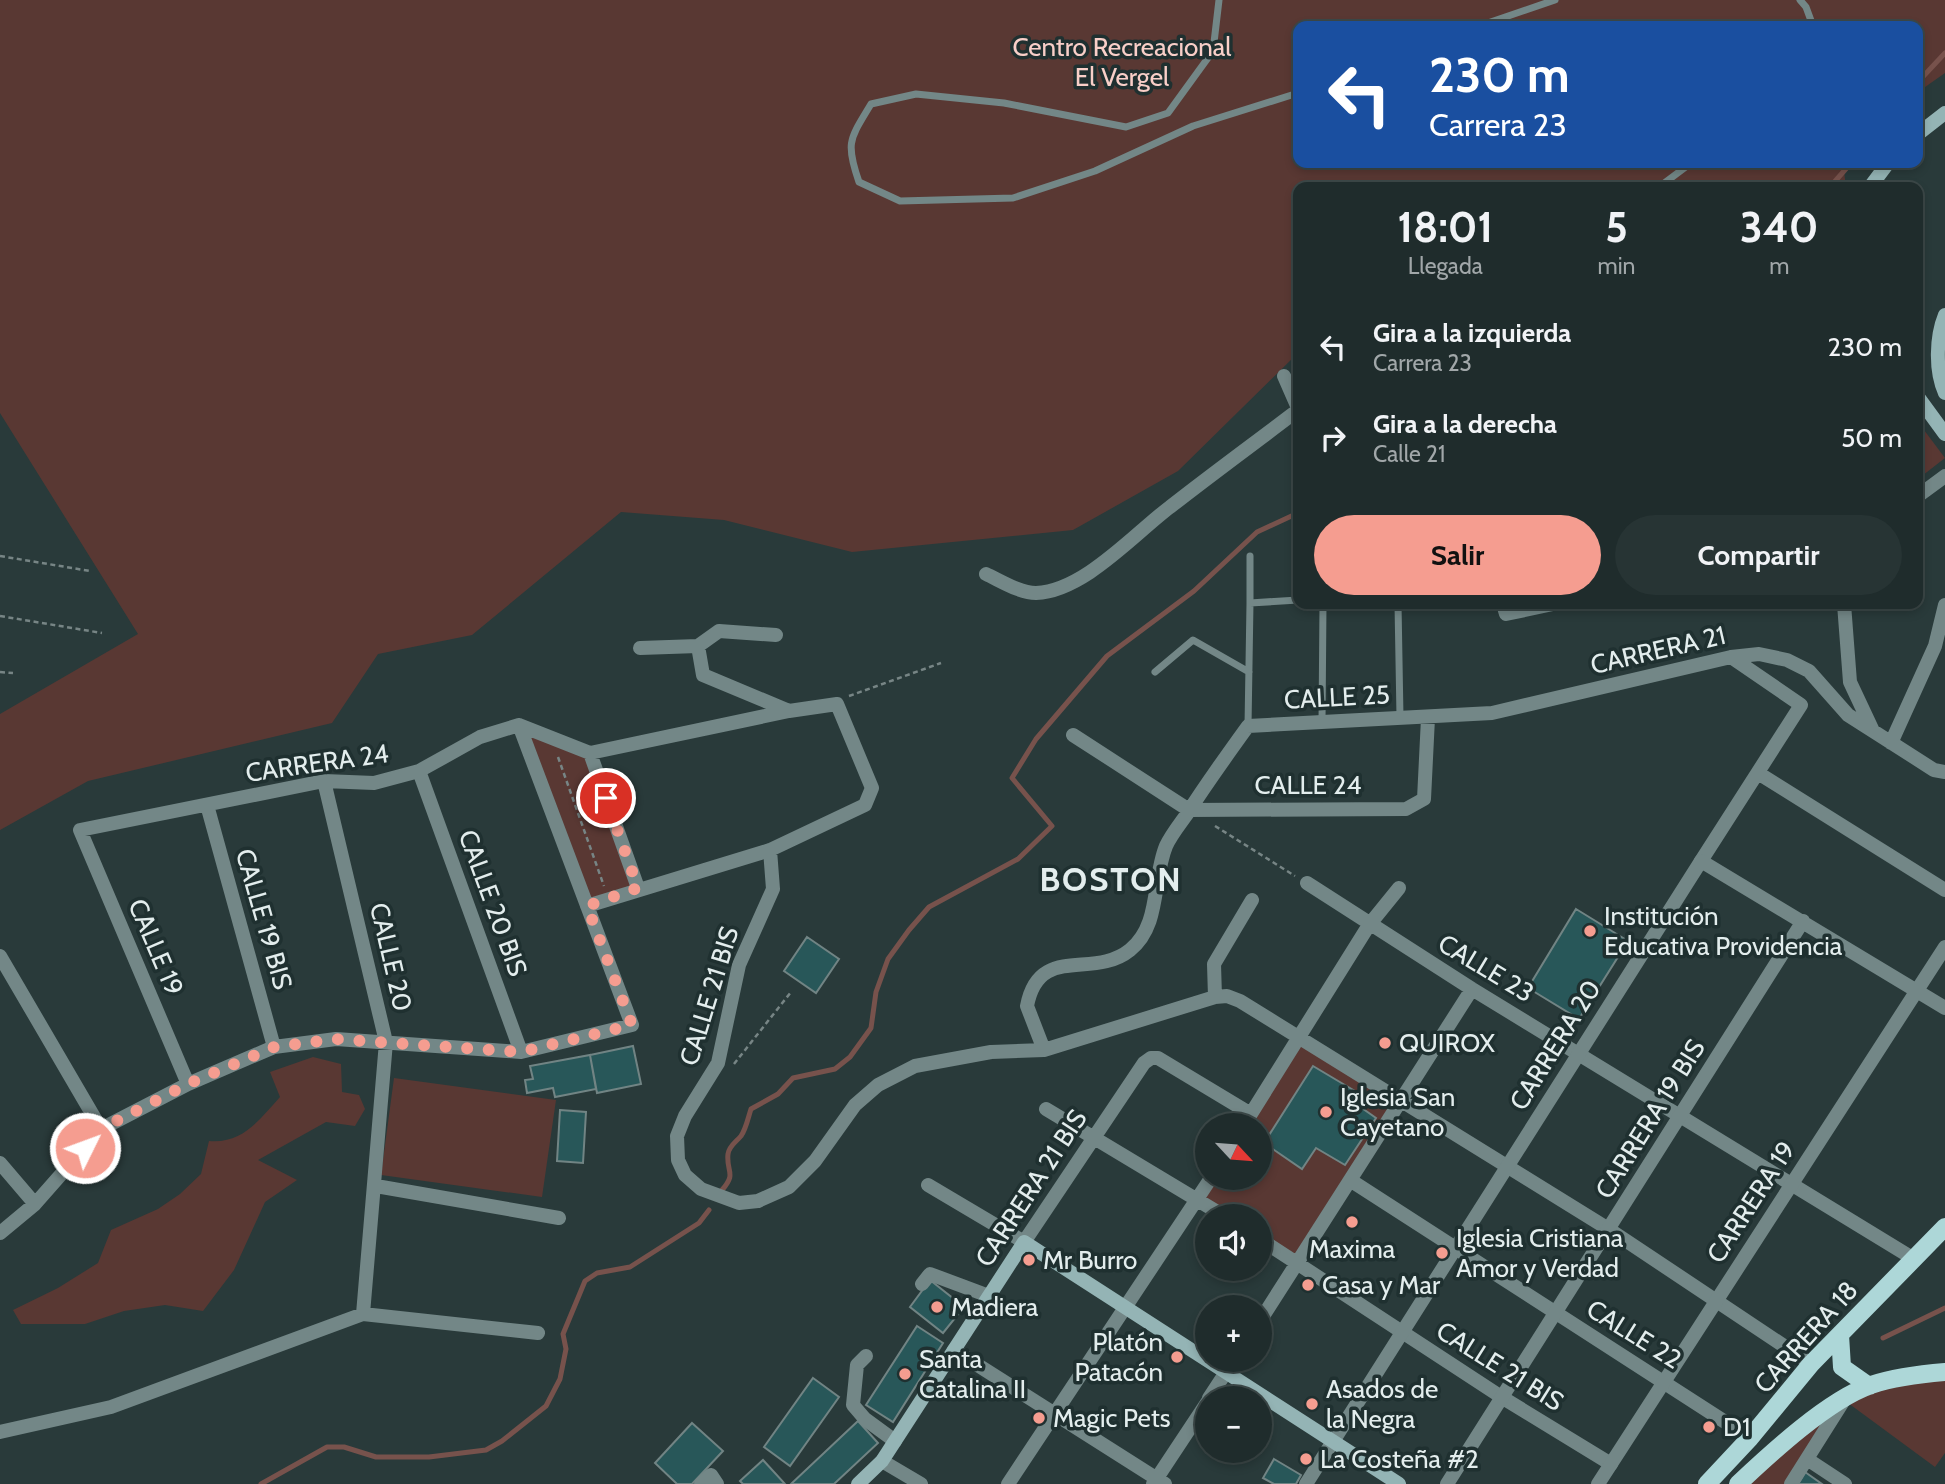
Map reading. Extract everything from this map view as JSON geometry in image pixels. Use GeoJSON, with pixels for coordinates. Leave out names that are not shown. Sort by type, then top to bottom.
{"type":"FeatureCollection","features":[{"type":"Feature","properties":{"kind":"main road"},"geometry":{"type":"LineString","coordinates":[[1923,130],[1945,113]]}},
{"type":"Feature","properties":{"kind":"main road"},"geometry":{"type":"LineString","coordinates":[[1945,315],[1938,353],[1939,380],[1945,393]]}},
{"type":"Feature","properties":{"kind":"main road"},"geometry":{"type":"LineString","coordinates":[[1923,404],[1945,434]]}},
{"type":"Feature","properties":{"kind":"main road","name":"CARRERA 18"},"geometry":{"type":"LineString","coordinates":[[1707,1484],[1750,1438],[1811,1364],[1945,1227]]}},
{"type":"Feature","properties":{"kind":"main road"},"geometry":{"type":"LineString","coordinates":[[1024,1242],[1124,1306],[1195,1346]]}},
{"type":"Feature","properties":{"kind":"main road","name":"CARRERA 21 BIS"},"geometry":{"type":"LineString","coordinates":[[858,1484],[882,1461],[1024,1242]]}},
{"type":"Feature","properties":{"kind":"main road"},"geometry":{"type":"LineString","coordinates":[[1840,1335],[1842,1367],[1869,1386]]}},
{"type":"Feature","properties":{"kind":"main road"},"geometry":{"type":"LineString","coordinates":[[1238,1372],[1333,1441],[1399,1484]]}},
{"type":"Feature","properties":{"kind":"main road"},"geometry":{"type":"LineString","coordinates":[[1738,1484],[1783,1441],[1869,1386],[1912,1375],[1945,1372]]}},
{"type":"Feature","properties":{"kind":"street"},"geometry":{"type":"LineString","coordinates":[[1284,376],[1293,397]]}},
{"type":"Feature","properties":{"kind":"street"},"geometry":{"type":"LineString","coordinates":[[986,574],[1022,590],[1037,593],[1075,580],[1104,563],[1167,508],[1293,413]]}},
{"type":"Feature","properties":{"kind":"street"},"geometry":{"type":"LineString","coordinates":[[1923,492],[1945,476]]}},
{"type":"Feature","properties":{"kind":"street"},"geometry":{"type":"LineString","coordinates":[[1891,743],[1935,646],[1945,605]]}},
{"type":"Feature","properties":{"kind":"street"},"geometry":{"type":"LineString","coordinates":[[1844,609],[1850,682],[1874,732]]}},
{"type":"Feature","properties":{"kind":"street"},"geometry":{"type":"LineString","coordinates":[[640,648],[698,646],[719,631],[776,635]]}},
{"type":"Feature","properties":{"kind":"street"},"geometry":{"type":"LineString","coordinates":[[698,646],[703,675],[789,711]]}},
{"type":"Feature","properties":{"kind":"street","name":"CARRERA 21"},"geometry":{"type":"LineString","coordinates":[[1428,718],[1492,713],[1731,657],[1759,654],[1787,660],[1809,671],[1848,715],[1934,770],[1945,772]]}},
{"type":"Feature","properties":{"kind":"street","name":"CARRERA 20"},"geometry":{"type":"LineString","coordinates":[[1306,1484],[1801,705],[1731,657]]}},
{"type":"Feature","properties":{"kind":"street"},"geometry":{"type":"LineString","coordinates":[[519,725],[590,753],[789,711],[837,704],[872,788],[866,805],[771,850],[638,888],[587,906]]}},
{"type":"Feature","properties":{"kind":"street","name":"CALLE 25"},"geometry":{"type":"LineString","coordinates":[[1248,726],[1428,718]]}},
{"type":"Feature","properties":{"kind":"street","name":"CALLE 24"},"geometry":{"type":"LineString","coordinates":[[1189,810],[1406,809],[1424,799],[1428,718]]}},
{"type":"Feature","properties":{"kind":"street"},"geometry":{"type":"LineString","coordinates":[[0,1233],[35,1204],[101,1129],[188,1084],[274,1047],[336,1039],[521,1052],[632,1025],[519,725]]}},
{"type":"Feature","properties":{"kind":"street","name":"CARRERA 24"},"geometry":{"type":"LineString","coordinates":[[80,830],[324,781],[374,783],[419,771],[480,737],[519,725]]}},
{"type":"Feature","properties":{"kind":"street"},"geometry":{"type":"LineString","coordinates":[[1044,1050],[1027,1006],[1036,981],[1047,971],[1067,964],[1102,963],[1112,960],[1138,943],[1151,924],[1166,846],[1248,726]]}},
{"type":"Feature","properties":{"kind":"street"},"geometry":{"type":"LineString","coordinates":[[1073,735],[1189,810]]}},
{"type":"Feature","properties":{"kind":"street"},"geometry":{"type":"LineString","coordinates":[[590,753],[638,888]]}},
{"type":"Feature","properties":{"kind":"street","name":"CALLE 20 BIS"},"geometry":{"type":"LineString","coordinates":[[419,771],[521,1052]]}},
{"type":"Feature","properties":{"kind":"street"},"geometry":{"type":"LineString","coordinates":[[1758,773],[1945,890]]}},
{"type":"Feature","properties":{"kind":"street","name":"CALLE 20"},"geometry":{"type":"LineString","coordinates":[[324,781],[386,1042],[376,1186],[363,1314]]}},
{"type":"Feature","properties":{"kind":"street","name":"CALLE 19 BIS"},"geometry":{"type":"LineString","coordinates":[[206,805],[274,1047]]}},
{"type":"Feature","properties":{"kind":"street","name":"CALLE 19"},"geometry":{"type":"LineString","coordinates":[[80,830],[188,1084]]}},
{"type":"Feature","properties":{"kind":"street","name":"CALLE 21 BIS"},"geometry":{"type":"LineString","coordinates":[[771,850],[773,889],[739,965],[718,1063],[708,1084],[678,1128],[678,1160],[685,1175],[701,1189],[738,1203],[768,1198],[799,1179],[855,1105],[891,1077],[928,1062],[991,1052],[1044,1050],[1215,997]]}},
{"type":"Feature","properties":{"kind":"street"},"geometry":{"type":"LineString","coordinates":[[1701,861],[1945,1008]]}},
{"type":"Feature","properties":{"kind":"street","name":"CALLE 23"},"geometry":{"type":"LineString","coordinates":[[1307,883],[1472,989],[1914,1259]]}},
{"type":"Feature","properties":{"kind":"street"},"geometry":{"type":"LineString","coordinates":[[1252,1113],[1302,1037],[1369,925],[1399,888]]}},
{"type":"Feature","properties":{"kind":"street"},"geometry":{"type":"LineString","coordinates":[[1252,900],[1214,964],[1215,997],[1227,996],[1240,1001],[1302,1037],[1610,1230],[1811,1364]]}},
{"type":"Feature","properties":{"kind":"street","name":"CARRERA 19 BIS"},"geometry":{"type":"LineString","coordinates":[[1447,1484],[1803,921]]}},
{"type":"Feature","properties":{"kind":"street","name":"CARRERA 19"},"geometry":{"type":"LineString","coordinates":[[1598,1484],[1945,947]]}},
{"type":"Feature","properties":{"kind":"street"},"geometry":{"type":"LineString","coordinates":[[0,956],[101,1129]]}},
{"type":"Feature","properties":{"kind":"street"},"geometry":{"type":"LineString","coordinates":[[1272,1303],[1472,989]]}},
{"type":"Feature","properties":{"kind":"street","name":"CARRERA 21 BIS"},"geometry":{"type":"LineString","coordinates":[[1024,1242],[1093,1136],[1144,1063],[1151,1058],[1158,1058],[1237,1113]]}},
{"type":"Feature","properties":{"kind":"street"},"geometry":{"type":"LineString","coordinates":[[1046,1109],[1205,1204]]}},
{"type":"Feature","properties":{"kind":"street"},"geometry":{"type":"LineString","coordinates":[[0,1163],[35,1204]]}},
{"type":"Feature","properties":{"kind":"street","name":"CALLE 22"},"geometry":{"type":"LineString","coordinates":[[1350,1180],[1454,1250],[1750,1438]]}},
{"type":"Feature","properties":{"kind":"street"},"geometry":{"type":"LineString","coordinates":[[928,1185],[1024,1242]]}},
{"type":"Feature","properties":{"kind":"street"},"geometry":{"type":"LineString","coordinates":[[376,1186],[559,1218]]}},
{"type":"Feature","properties":{"kind":"street"},"geometry":{"type":"LineString","coordinates":[[1008,1484],[1203,1190]]}},
{"type":"Feature","properties":{"kind":"street","name":"CALLE 21 BIS"},"geometry":{"type":"LineString","coordinates":[[1272,1247],[1503,1398],[1611,1464]]}},
{"type":"Feature","properties":{"kind":"street"},"geometry":{"type":"LineString","coordinates":[[922,1284],[930,1274],[989,1296]]}},
{"type":"Feature","properties":{"kind":"street"},"geometry":{"type":"LineString","coordinates":[[0,1432],[111,1407],[363,1314],[538,1333]]}},
{"type":"Feature","properties":{"kind":"street"},"geometry":{"type":"LineString","coordinates":[[954,1350],[1158,1482],[1195,1421]]}},
{"type":"Feature","properties":{"kind":"street"},"geometry":{"type":"LineString","coordinates":[[866,1356],[857,1365],[853,1405],[865,1419],[895,1441]]}},
{"type":"Feature","properties":{"kind":"street"},"geometry":{"type":"LineString","coordinates":[[1791,1484],[1844,1400]]}},
{"type":"Feature","properties":{"kind":"street"},"geometry":{"type":"LineString","coordinates":[[1807,1459],[1845,1484]]}},
{"type":"Feature","properties":{"kind":"street"},"geometry":{"type":"LineString","coordinates":[[882,1461],[921,1484]]}},
{"type":"Feature","properties":{"kind":"street"},"geometry":{"type":"LineString","coordinates":[[701,1484],[711,1475],[717,1484]]}},
{"type":"Feature","properties":{"kind":"lane"},"geometry":{"type":"LineString","coordinates":[[1219,0],[1213,51],[1168,113],[1126,127],[1004,103],[916,94],[871,104],[852,136],[849,154],[859,182],[900,201],[1013,198],[1095,172],[1193,126],[1293,95]]}},
{"type":"Feature","properties":{"kind":"lane"},"geometry":{"type":"LineString","coordinates":[[1494,21],[1555,0]]}},
{"type":"Feature","properties":{"kind":"lane"},"geometry":{"type":"LineString","coordinates":[[1800,0],[1806,6],[1811,21]]}},
{"type":"Feature","properties":{"kind":"lane"},"geometry":{"type":"LineString","coordinates":[[1665,182],[1684,168]]}},
{"type":"Feature","properties":{"kind":"lane"},"geometry":{"type":"LineString","coordinates":[[1248,726],[1250,556]]}},
{"type":"Feature","properties":{"kind":"lane"},"geometry":{"type":"LineString","coordinates":[[1250,603],[1293,600]]}},
{"type":"Feature","properties":{"kind":"lane"},"geometry":{"type":"LineString","coordinates":[[1322,722],[1323,609]]}},
{"type":"Feature","properties":{"kind":"lane"},"geometry":{"type":"LineString","coordinates":[[1398,609],[1400,718]]}},
{"type":"Feature","properties":{"kind":"lane"},"geometry":{"type":"LineString","coordinates":[[1155,672],[1193,640],[1249,672]]}},
{"type":"Feature","properties":{"kind":"path"},"geometry":{"type":"LineString","coordinates":[[0,555],[90,571]]}},
{"type":"Feature","properties":{"kind":"path"},"geometry":{"type":"LineString","coordinates":[[0,616],[102,633]]}},
{"type":"Feature","properties":{"kind":"path"},"geometry":{"type":"LineString","coordinates":[[837,704],[853,694],[941,663]]}},
{"type":"Feature","properties":{"kind":"path"},"geometry":{"type":"LineString","coordinates":[[0,672],[13,673]]}},
{"type":"Feature","properties":{"kind":"path"},"geometry":{"type":"LineString","coordinates":[[551,737],[609,898]]}},
{"type":"Feature","properties":{"kind":"path"},"geometry":{"type":"LineString","coordinates":[[1213,825],[1307,883]]}},
{"type":"Feature","properties":{"kind":"path"},"geometry":{"type":"LineString","coordinates":[[708,1084],[730,1070],[790,992]]}},
{"type":"Feature","properties":{"kind":"green space","name":"Centro Recreacional El Vergel"},"geometry":{"type":"Polygon","coordinates":[[[0,0],[1945,0],[1945,73],[1923,88],[1923,21],[1293,21],[1293,168],[1844,168],[1845,182],[1293,182],[1293,358],[1178,471],[1073,530],[852,552],[724,520],[621,512],[472,635],[378,654],[332,723],[88,781],[0,830],[0,714],[138,634],[0,413],[0,0]]]}},
{"type":"Feature","properties":{"kind":"green space"},"geometry":{"type":"Polygon","coordinates":[[[1923,429],[1945,458],[1923,475],[1923,429]]]}},
{"type":"Feature","properties":{"kind":"green space"},"geometry":{"type":"Polygon","coordinates":[[[519,725],[590,753],[638,888],[587,906],[519,725]]]}},
{"type":"Feature","properties":{"kind":"green space"},"geometry":{"type":"Polygon","coordinates":[[[1302,1037],[1402,1100],[1298,1263],[1272,1247],[1272,1204],[1205,1204],[1197,1199],[1203,1190],[1272,1190],[1272,1148],[1302,1168],[1316,1148],[1345,1165],[1376,1118],[1359,1106],[1364,1097],[1314,1066],[1272,1131],[1272,1113],[1252,1113],[1302,1037]]]}},
{"type":"Feature","properties":{"kind":"green space"},"geometry":{"type":"Polygon","coordinates":[[[313,1057],[341,1064],[342,1092],[359,1095],[365,1109],[355,1126],[326,1122],[258,1160],[297,1180],[265,1202],[234,1270],[203,1311],[165,1305],[124,1311],[85,1324],[21,1324],[13,1310],[58,1288],[98,1263],[111,1230],[158,1209],[180,1194],[201,1174],[209,1141],[231,1139],[257,1122],[280,1097],[270,1072],[313,1057]]]}},
{"type":"Feature","properties":{"kind":"green space"},"geometry":{"type":"Polygon","coordinates":[[[394,1078],[556,1100],[542,1197],[381,1175],[394,1078]]]}},
{"type":"Feature","properties":{"kind":"green space"},"geometry":{"type":"Polygon","coordinates":[[[1945,1372],[1945,1453],[1935,1467],[1844,1400],[1945,1372]]]}},
{"type":"Feature","properties":{"kind":"green space"},"geometry":{"type":"Polygon","coordinates":[[[1844,1400],[1791,1484],[1738,1484],[1844,1400]]]}},
{"type":"Feature","properties":{"kind":"building"},"geometry":{"type":"Polygon","coordinates":[[[1576,909],[1628,941],[1579,1019],[1528,988],[1576,909]]]}},
{"type":"Feature","properties":{"kind":"building"},"geometry":{"type":"Polygon","coordinates":[[[807,937],[839,959],[816,993],[784,971],[807,937]]]}},
{"type":"Feature","properties":{"kind":"building"},"geometry":{"type":"Polygon","coordinates":[[[633,1046],[641,1084],[597,1093],[590,1055],[633,1046]]]}},
{"type":"Feature","properties":{"kind":"building"},"geometry":{"type":"Polygon","coordinates":[[[590,1055],[596,1089],[555,1097],[553,1088],[527,1093],[525,1080],[533,1079],[530,1066],[590,1055]]]}},
{"type":"Feature","properties":{"kind":"building","name":"Iglesia San Cayetano"},"geometry":{"type":"Polygon","coordinates":[[[1313,1066],[1365,1097],[1359,1106],[1376,1118],[1345,1165],[1316,1148],[1302,1169],[1272,1148],[1272,1130],[1313,1066]]]}},
{"type":"Feature","properties":{"kind":"building"},"geometry":{"type":"Polygon","coordinates":[[[560,1110],[586,1112],[583,1163],[557,1161],[560,1110]]]}},
{"type":"Feature","properties":{"kind":"building","name":"Madiera"},"geometry":{"type":"Polygon","coordinates":[[[930,1280],[964,1307],[943,1333],[910,1307],[930,1280]]]}},
{"type":"Feature","properties":{"kind":"building","name":"Santa Catalina II"},"geometry":{"type":"Polygon","coordinates":[[[917,1326],[943,1343],[893,1422],[866,1405],[917,1326]]]}},
{"type":"Feature","properties":{"kind":"building"},"geometry":{"type":"Polygon","coordinates":[[[813,1378],[839,1397],[790,1466],[764,1447],[813,1378]]]}},
{"type":"Feature","properties":{"kind":"building"},"geometry":{"type":"Polygon","coordinates":[[[858,1421],[878,1443],[834,1484],[791,1484],[858,1421]]]}},
{"type":"Feature","properties":{"kind":"building"},"geometry":{"type":"Polygon","coordinates":[[[692,1423],[723,1451],[692,1484],[677,1484],[655,1463],[692,1423]]]}},
{"type":"Feature","properties":{"kind":"building"},"geometry":{"type":"Polygon","coordinates":[[[1274,1459],[1301,1475],[1296,1484],[1274,1484],[1263,1478],[1274,1459]]]}},
{"type":"Feature","properties":{"kind":"building"},"geometry":{"type":"Polygon","coordinates":[[[763,1460],[785,1484],[743,1484],[740,1481],[763,1460]]]}},
{"type":"Feature","properties":{"kind":"building"},"geometry":{"type":"Polygon","coordinates":[[[1805,1472],[1822,1484],[1798,1484],[1805,1472]]]}},
{"type":"Feature","properties":{"kind":"waterway"},"geometry":{"type":"LineString","coordinates":[[1923,77],[1945,53]]}},
{"type":"Feature","properties":{"kind":"waterway"},"geometry":{"type":"LineString","coordinates":[[1834,182],[1847,168]]}},
{"type":"Feature","properties":{"kind":"waterway"},"geometry":{"type":"LineString","coordinates":[[722,1190],[730,1176],[729,1151],[743,1133],[751,1109],[778,1094],[793,1078],[835,1069],[850,1057],[871,1028],[876,992],[888,959],[929,907],[1018,859],[1052,826],[1012,778],[1036,739],[1107,656],[1194,591],[1257,532],[1293,515]]}},
{"type":"Feature","properties":{"kind":"waterway"},"geometry":{"type":"LineString","coordinates":[[261,1484],[327,1447],[344,1447],[376,1457],[429,1457],[486,1450],[502,1441],[546,1406],[560,1379],[566,1349],[563,1334],[585,1281],[597,1273],[630,1267],[699,1223],[709,1210]]}},
{"type":"Feature","properties":{"kind":"waterway"},"geometry":{"type":"LineString","coordinates":[[1883,1338],[1945,1308]]}},
{"type":"Feature","properties":{"kind":"place","name":"Institución Educativa Providencia"},"geometry":{"type":"Point","coordinates":[1590,931]}},
{"type":"Feature","properties":{"kind":"place","name":"QUIROX"},"geometry":{"type":"Point","coordinates":[1385,1043]}},
{"type":"Feature","properties":{"kind":"place","name":"Iglesia San Cayetano"},"geometry":{"type":"Point","coordinates":[1326,1112]}},
{"type":"Feature","properties":{"kind":"place","name":"Maxima"},"geometry":{"type":"Point","coordinates":[1352,1222]}},
{"type":"Feature","properties":{"kind":"place","name":"Iglesia Cristiana Amor y Verdad"},"geometry":{"type":"Point","coordinates":[1442,1253]}},
{"type":"Feature","properties":{"kind":"place","name":"Mr Burro"},"geometry":{"type":"Point","coordinates":[1029,1260]}},
{"type":"Feature","properties":{"kind":"place","name":"Casa y Mar"},"geometry":{"type":"Point","coordinates":[1308,1285]}},
{"type":"Feature","properties":{"kind":"place","name":"Madiera"},"geometry":{"type":"Point","coordinates":[937,1307]}},
{"type":"Feature","properties":{"kind":"place","name":"Platón Patacón"},"geometry":{"type":"Point","coordinates":[1177,1357]}},
{"type":"Feature","properties":{"kind":"place","name":"Santa Catalina II"},"geometry":{"type":"Point","coordinates":[905,1374]}},
{"type":"Feature","properties":{"kind":"place","name":"Asados de la Negra"},"geometry":{"type":"Point","coordinates":[1312,1404]}},
{"type":"Feature","properties":{"kind":"place","name":"Magic Pets"},"geometry":{"type":"Point","coordinates":[1039,1418]}},
{"type":"Feature","properties":{"kind":"place","name":"D1"},"geometry":{"type":"Point","coordinates":[1709,1427]}},
{"type":"Feature","properties":{"kind":"place","name":"La Costeña #2"},"geometry":{"type":"Point","coordinates":[1306,1459]}},
{"type":"Feature","properties":{"kind":"district","name":"BOSTON"},"geometry":{"type":"Point","coordinates":[1111,879]}},
{"type":"Feature","properties":{"kind":"route"},"geometry":{"type":"LineString","coordinates":[[85,1148],[101,1129],[188,1084],[274,1047],[336,1039],[521,1052],[632,1025],[587,906],[638,888],[606,798]]}}]}
